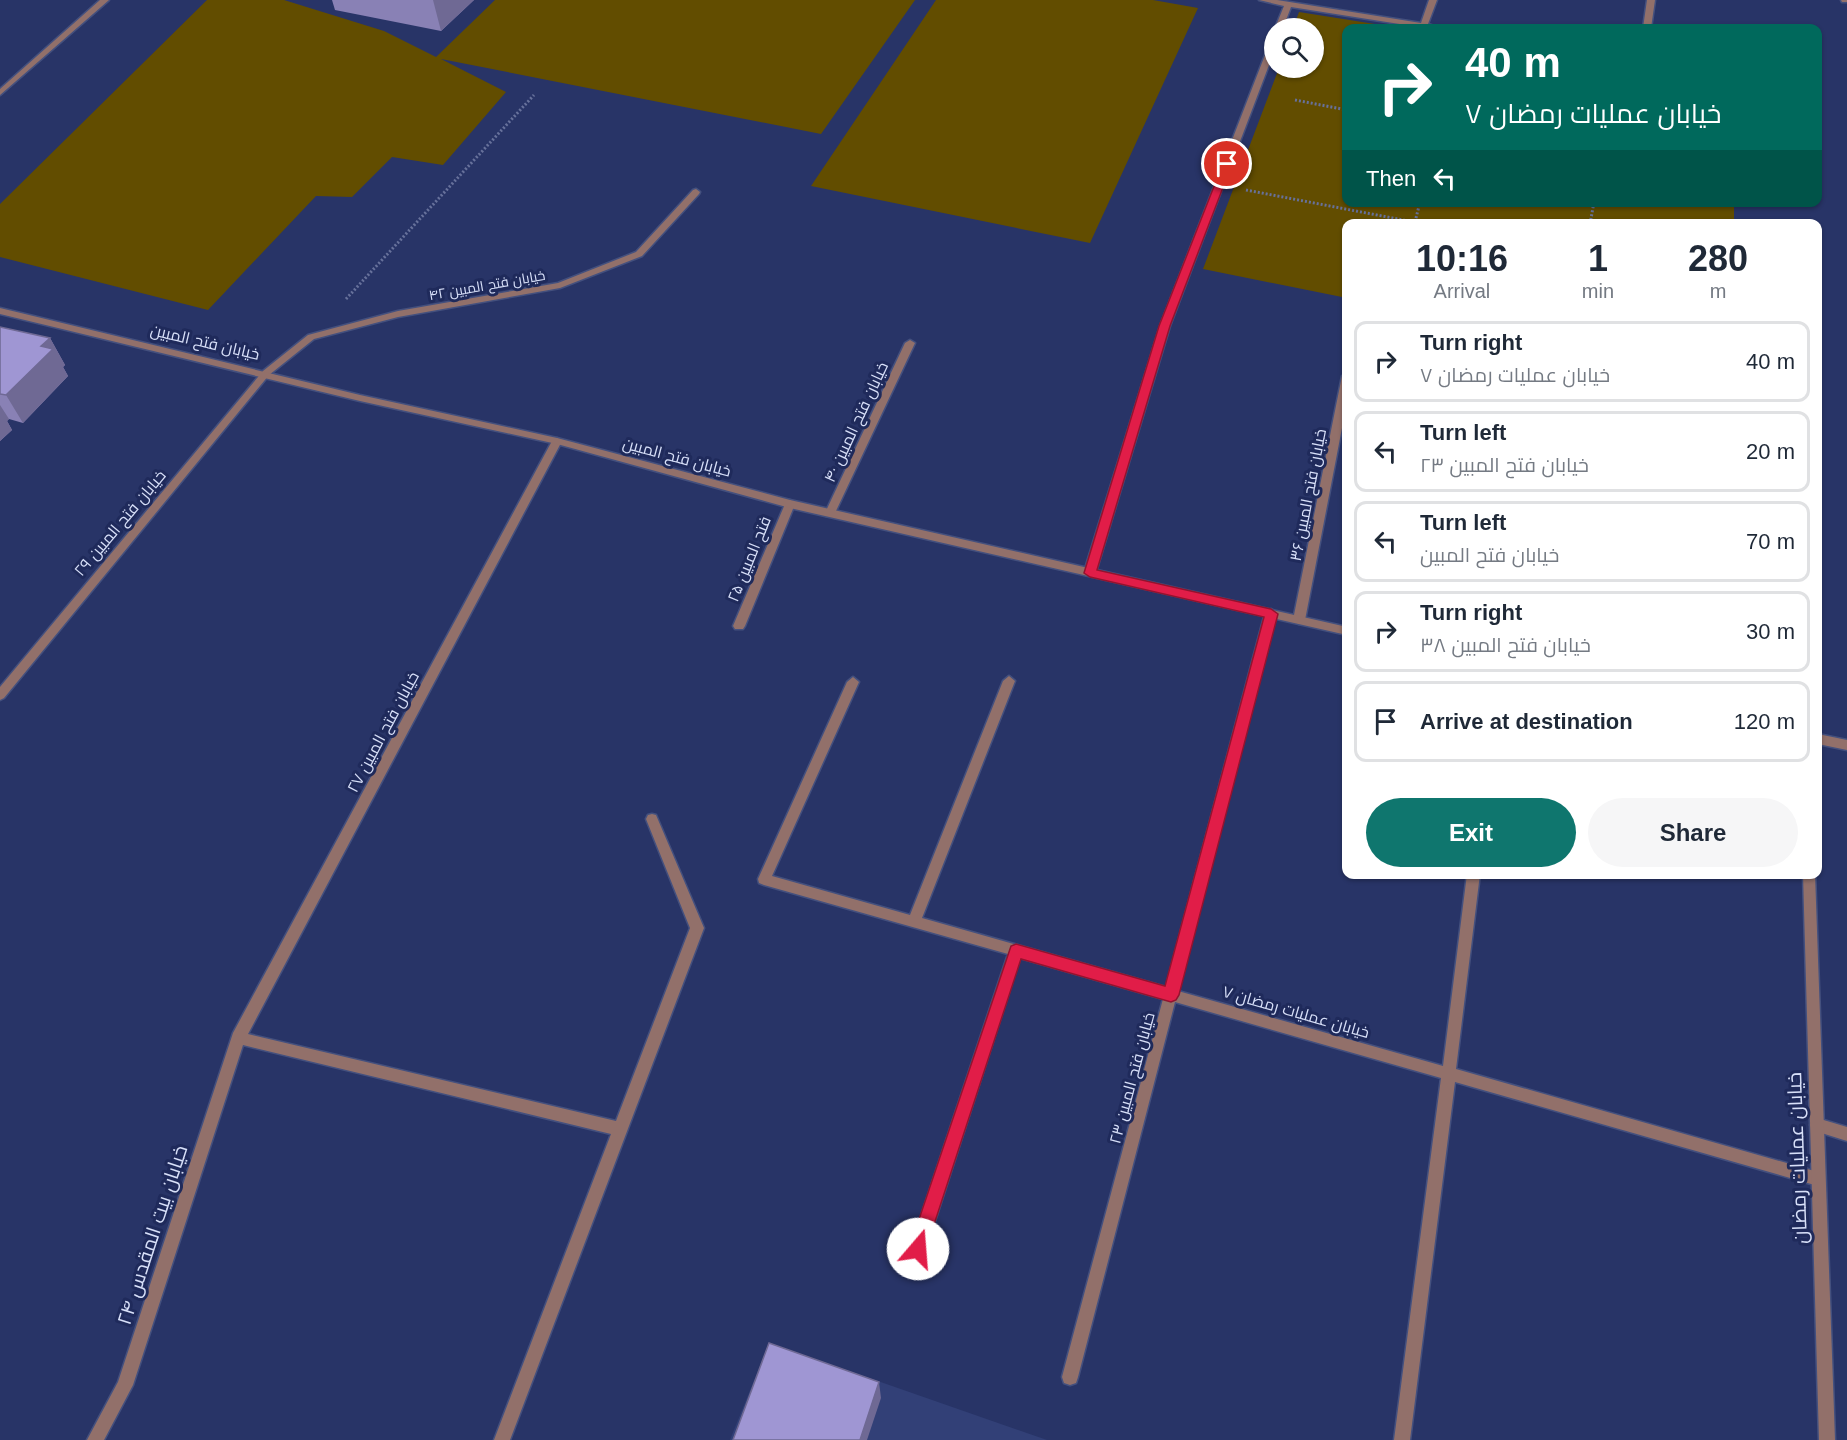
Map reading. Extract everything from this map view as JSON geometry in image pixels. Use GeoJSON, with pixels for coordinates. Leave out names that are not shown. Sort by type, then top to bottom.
{"type":"FeatureCollection","features":[{"type":"Feature","properties":{"kind":"street"},"geometry":{"type":"LineString","coordinates":[[0,93],[105,0]]}},
{"type":"Feature","properties":{"kind":"street"},"geometry":{"type":"LineString","coordinates":[[1263,0],[1412,24]]}},
{"type":"Feature","properties":{"kind":"street"},"geometry":{"type":"LineString","coordinates":[[1425,24],[1433,0]]}},
{"type":"Feature","properties":{"kind":"street"},"geometry":{"type":"LineString","coordinates":[[1648,24],[1651,0]]}},
{"type":"Feature","properties":{"kind":"street"},"geometry":{"type":"LineString","coordinates":[[1283,18],[1288,4]]}},
{"type":"Feature","properties":{"kind":"street"},"geometry":{"type":"LineString","coordinates":[[1090,573],[1165,326],[1264,67]]}},
{"type":"Feature","properties":{"kind":"street","name":"خیابان فتح المبین ۴۲"},"geometry":{"type":"LineString","coordinates":[[266,373],[311,337],[398,314],[560,285],[639,254],[696,192]]}},
{"type":"Feature","properties":{"kind":"street","name":"خیابان فتح المبین"},"geometry":{"type":"LineString","coordinates":[[0,311],[266,373],[360,398],[556,441],[790,504],[1342,630]]}},
{"type":"Feature","properties":{"kind":"street","name":"خیابان فتح المبین ۴۰"},"geometry":{"type":"LineString","coordinates":[[830,513],[910,344]]}},
{"type":"Feature","properties":{"kind":"street","name":"خیابان فتح المبین ۲۹"},"geometry":{"type":"LineString","coordinates":[[0,694],[266,373]]}},
{"type":"Feature","properties":{"kind":"street","name":"خیابان فتح المبین ۳۶"},"geometry":{"type":"LineString","coordinates":[[1299,620],[1342,401]]}},
{"type":"Feature","properties":{"kind":"street","name":"خیابان فتح المبین ۲۷"},"geometry":{"type":"LineString","coordinates":[[238,1038],[556,441]]}},
{"type":"Feature","properties":{"kind":"street","name":"فتح المبین ۲۵"},"geometry":{"type":"LineString","coordinates":[[739,626],[790,504]]}},
{"type":"Feature","properties":{"kind":"street","name":"خیابان فتح المبین ۲۳"},"geometry":{"type":"LineString","coordinates":[[1070,1377],[1271,614]]}},
{"type":"Feature","properties":{"kind":"street"},"geometry":{"type":"LineString","coordinates":[[914,922],[1009,681]]}},
{"type":"Feature","properties":{"kind":"street","name":"خیابان عملیات رمضان ۷"},"geometry":{"type":"LineString","coordinates":[[853,682],[764,879],[1818,1179]]}},
{"type":"Feature","properties":{"kind":"street"},"geometry":{"type":"LineString","coordinates":[[1822,740],[1847,745]]}},
{"type":"Feature","properties":{"kind":"street"},"geometry":{"type":"LineString","coordinates":[[502,1440],[697,928],[652,819]]}},
{"type":"Feature","properties":{"kind":"street"},"geometry":{"type":"LineString","coordinates":[[1402,1440],[1473,879]]}},
{"type":"Feature","properties":{"kind":"street","name":"خیابان عملیات رمضان"},"geometry":{"type":"LineString","coordinates":[[1809,879],[1827,1440]]}},
{"type":"Feature","properties":{"kind":"street"},"geometry":{"type":"LineString","coordinates":[[918,1249],[1016,951]]}},
{"type":"Feature","properties":{"kind":"street"},"geometry":{"type":"LineString","coordinates":[[238,1038],[620,1129]]}},
{"type":"Feature","properties":{"kind":"street","name":"خیابان بیت المقدس ۲۴"},"geometry":{"type":"LineString","coordinates":[[96,1440],[125,1385],[238,1038]]}},
{"type":"Feature","properties":{"kind":"street"},"geometry":{"type":"LineString","coordinates":[[1817,1125],[1847,1134]]}},
{"type":"Feature","properties":{"kind":"path"},"geometry":{"type":"LineString","coordinates":[[311,337],[534,95]]}},
{"type":"Feature","properties":{"kind":"path"},"geometry":{"type":"LineString","coordinates":[[1295,100],[1342,109]]}},
{"type":"Feature","properties":{"kind":"path"},"geometry":{"type":"LineString","coordinates":[[1219,184],[1399,219]]}},
{"type":"Feature","properties":{"kind":"shaded area"},"geometry":{"type":"Polygon","coordinates":[[[207,0],[284,0],[384,31],[436,57],[495,0],[915,0],[821,134],[441,59],[506,92],[443,165],[392,157],[352,197],[316,196],[208,310],[0,257],[0,204],[207,0]]]}},
{"type":"Feature","properties":{"kind":"shaded area"},"geometry":{"type":"Polygon","coordinates":[[[936,0],[1153,0],[1198,8],[1090,243],[811,186],[936,0]]]}},
{"type":"Feature","properties":{"kind":"shaded area"},"geometry":{"type":"Polygon","coordinates":[[[1299,12],[1375,24],[1342,24],[1342,207],[1734,207],[1734,219],[1342,219],[1342,297],[1203,269],[1275,78],[1324,78],[1324,18],[1297,18],[1299,12]]]}},
{"type":"Feature","properties":{"kind":"shaded area"},"geometry":{"type":"Polygon","coordinates":[[[769,1343],[1047,1440],[730,1440],[769,1343]]]}},
{"type":"Feature","properties":{"kind":"building"},"geometry":{"type":"Polygon","coordinates":[[[0,327],[50,338],[41,346],[53,349],[6,395],[0,394],[0,327]]]}},
{"type":"Feature","properties":{"kind":"building"},"geometry":{"type":"Polygon","coordinates":[[[769,1343],[879,1382],[860,1440],[733,1440],[769,1343]]]}},
{"type":"Feature","properties":{"kind":"route"},"geometry":{"type":"LineString","coordinates":[[918,1249],[1016,951],[1171,995],[1271,614],[1090,573],[1165,326],[1227,164]]}}]}
